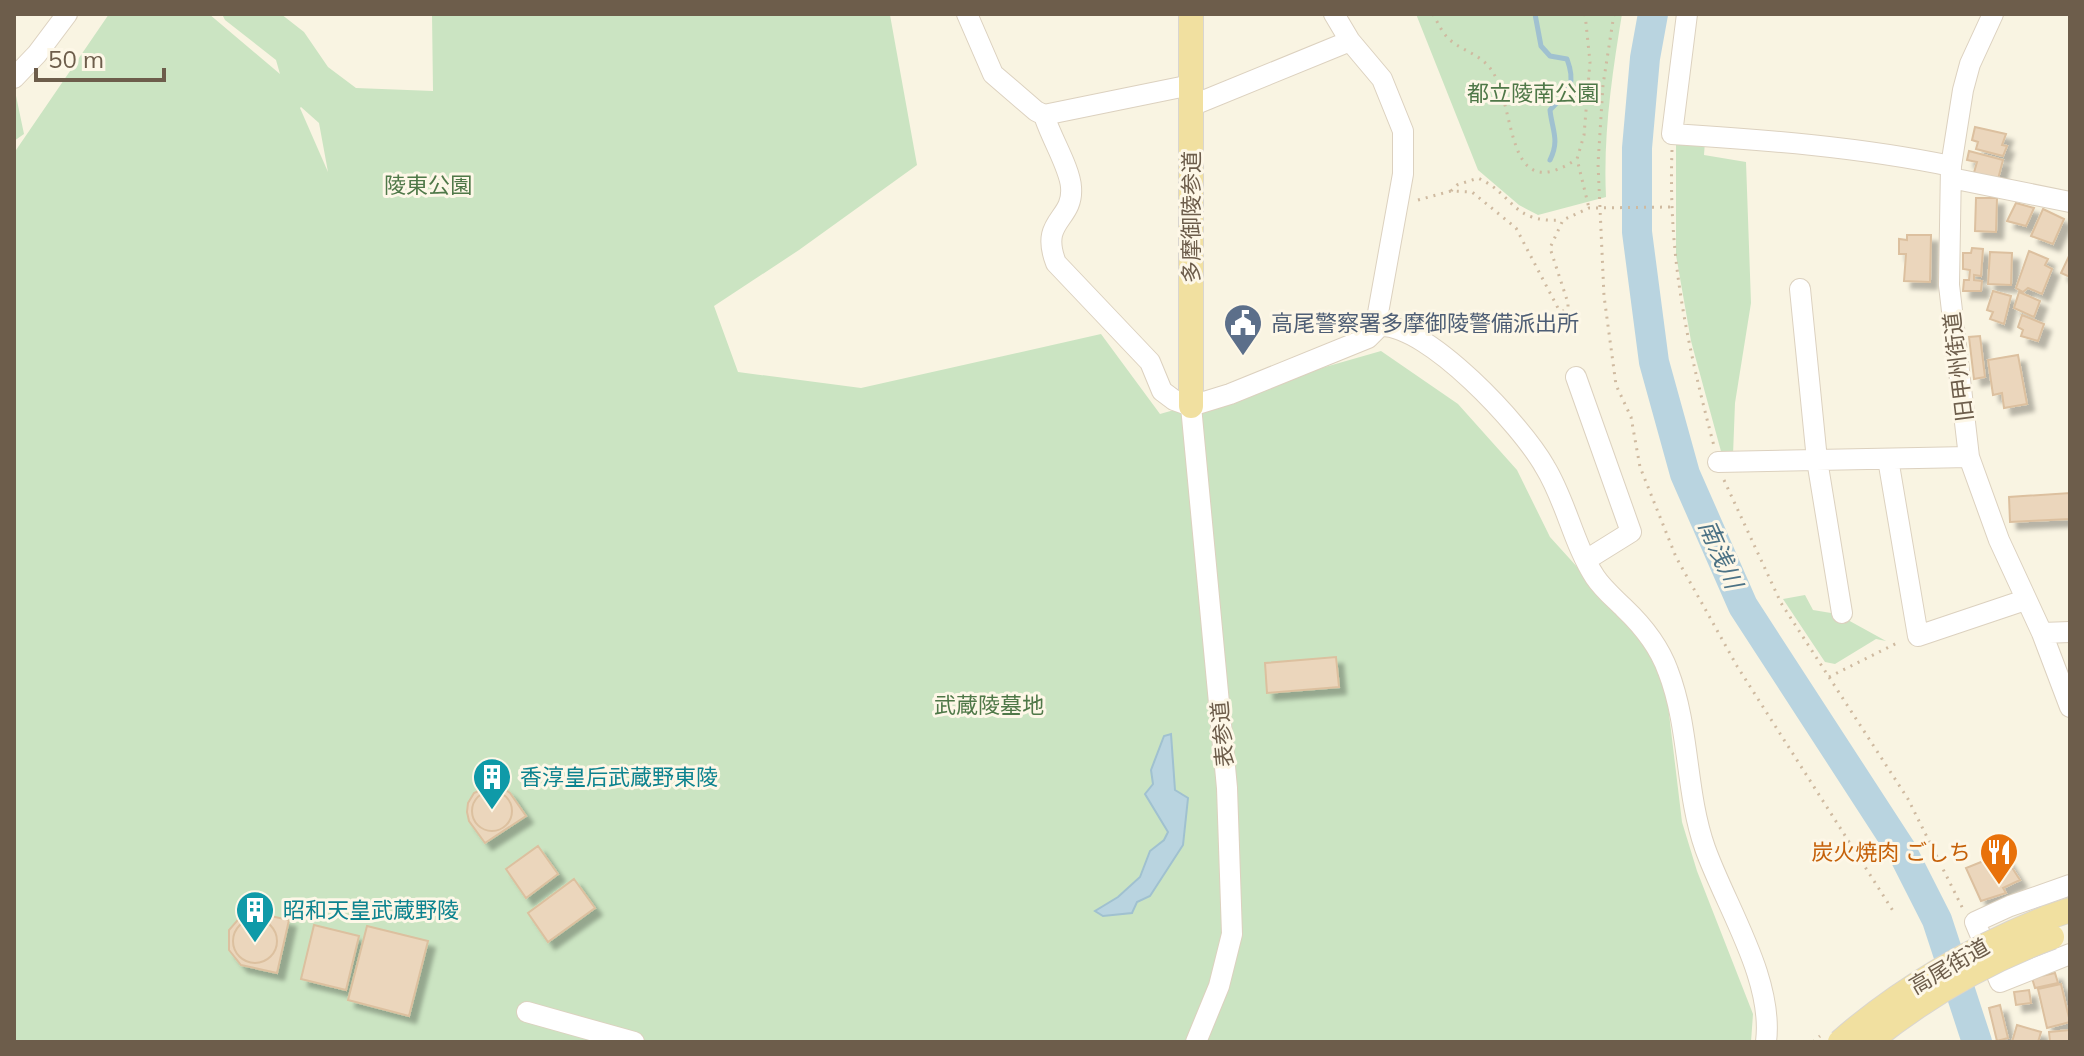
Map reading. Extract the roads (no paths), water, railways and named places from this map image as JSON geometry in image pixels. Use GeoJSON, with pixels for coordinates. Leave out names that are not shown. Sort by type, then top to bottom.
{"type":"FeatureCollection","features":[{"type":"Feature","properties":{"kind":"main road","name":"多摩御陵参道"},"geometry":{"type":"LineString","coordinates":[[1191,14],[1192,413]]}},
{"type":"Feature","properties":{"kind":"main road","name":"高尾街道"},"geometry":{"type":"LineString","coordinates":[[1869,1042],[1928,997],[2056,928],[2070,910]]}},
{"type":"Feature","properties":{"kind":"main road","name":"高尾街道"},"geometry":{"type":"LineString","coordinates":[[1840,1042],[1882,1007],[1968,953],[2056,928]]}},
{"type":"Feature","properties":{"kind":"street"},"geometry":{"type":"LineString","coordinates":[[14,78],[37,54],[67,14]]}},
{"type":"Feature","properties":{"kind":"street"},"geometry":{"type":"LineString","coordinates":[[967,14],[993,74],[1044,115],[1191,95],[1350,41]]}},
{"type":"Feature","properties":{"kind":"street"},"geometry":{"type":"LineString","coordinates":[[1334,14],[1350,41],[1382,79],[1400,119],[1403,174],[1378,313],[1380,326]]}},
{"type":"Feature","properties":{"kind":"street"},"geometry":{"type":"LineString","coordinates":[[1687,14],[1672,134],[1831,145],[1893,154],[2070,202]]}},
{"type":"Feature","properties":{"kind":"street","name":"旧甲州街道"},"geometry":{"type":"LineString","coordinates":[[1993,14],[1970,64],[1951,172],[1949,285],[1969,457],[1999,540],[2042,633],[2070,707]]}},
{"type":"Feature","properties":{"kind":"street"},"geometry":{"type":"LineString","coordinates":[[1044,115],[1072,188],[1069,205],[1052,228],[1052,251],[1056,263],[1150,362],[1162,391],[1192,413],[1230,394],[1368,338],[1380,326],[1392,326],[1414,336],[1475,384],[1511,419],[1546,468],[1586,560],[1602,586],[1647,632],[1669,673],[1699,832],[1759,980],[1768,1025],[1766,1042]]}},
{"type":"Feature","properties":{"kind":"street"},"geometry":{"type":"LineString","coordinates":[[1800,289],[1817,460],[1842,613]]}},
{"type":"Feature","properties":{"kind":"street"},"geometry":{"type":"LineString","coordinates":[[1576,377],[1631,532],[1586,560]]}},
{"type":"Feature","properties":{"kind":"street","name":"表参道"},"geometry":{"type":"LineString","coordinates":[[1192,413],[1227,788],[1232,934],[1219,986],[1196,1042]]}},
{"type":"Feature","properties":{"kind":"street"},"geometry":{"type":"LineString","coordinates":[[1718,462],[1969,457]]}},
{"type":"Feature","properties":{"kind":"street"},"geometry":{"type":"LineString","coordinates":[[1888,459],[1918,636],[2025,600]]}},
{"type":"Feature","properties":{"kind":"street"},"geometry":{"type":"LineString","coordinates":[[2042,633],[2070,632]]}},
{"type":"Feature","properties":{"kind":"street"},"geometry":{"type":"LineString","coordinates":[[2070,885],[1975,922],[2000,982],[2070,954]]}},
{"type":"Feature","properties":{"kind":"street"},"geometry":{"type":"LineString","coordinates":[[527,1012],[634,1042]]}},
{"type":"Feature","properties":{"kind":"water"},"geometry":{"type":"Polygon","coordinates":[[[1171,734],[1175,790],[1188,798],[1183,845],[1150,896],[1137,902],[1132,913],[1103,916],[1095,911],[1118,897],[1140,877],[1150,851],[1164,840],[1168,832],[1145,794],[1153,784],[1151,770],[1164,736],[1171,734]]]}},
{"type":"Feature","properties":{"kind":"waterway"},"geometry":{"type":"LineString","coordinates":[[1535,14],[1541,46],[1550,56],[1567,59],[1571,76],[1566,93],[1550,110],[1555,141],[1550,160]]}},
{"type":"Feature","properties":{"kind":"waterway","name":"南浅川"},"geometry":{"type":"LineString","coordinates":[[1653,14],[1645,58],[1637,148],[1637,232],[1654,362],[1685,474],[1743,606],[1902,851],[1937,920],[1977,1042]]}},
{"type":"Feature","properties":{"kind":"place","name":"高尾警察署多摩御陵警備派出所"},"geometry":{"type":"Point","coordinates":[1243,357]}},
{"type":"Feature","properties":{"kind":"place","name":"香淳皇后武蔵野東陵"},"geometry":{"type":"Point","coordinates":[492,811]}},
{"type":"Feature","properties":{"kind":"place","name":"炭火焼肉 ごしち"},"geometry":{"type":"Point","coordinates":[1999,886]}},
{"type":"Feature","properties":{"kind":"place","name":"昭和天皇武蔵野陵"},"geometry":{"type":"Point","coordinates":[255,944]}},
{"type":"Feature","properties":{"kind":"park label","name":"都立陵南公園"},"geometry":{"type":"Point","coordinates":[1533,93]}},
{"type":"Feature","properties":{"kind":"park label","name":"陵東公園"},"geometry":{"type":"Point","coordinates":[428,185]}},
{"type":"Feature","properties":{"kind":"park label","name":"武蔵陵墓地"},"geometry":{"type":"Point","coordinates":[989,705]}}]}
